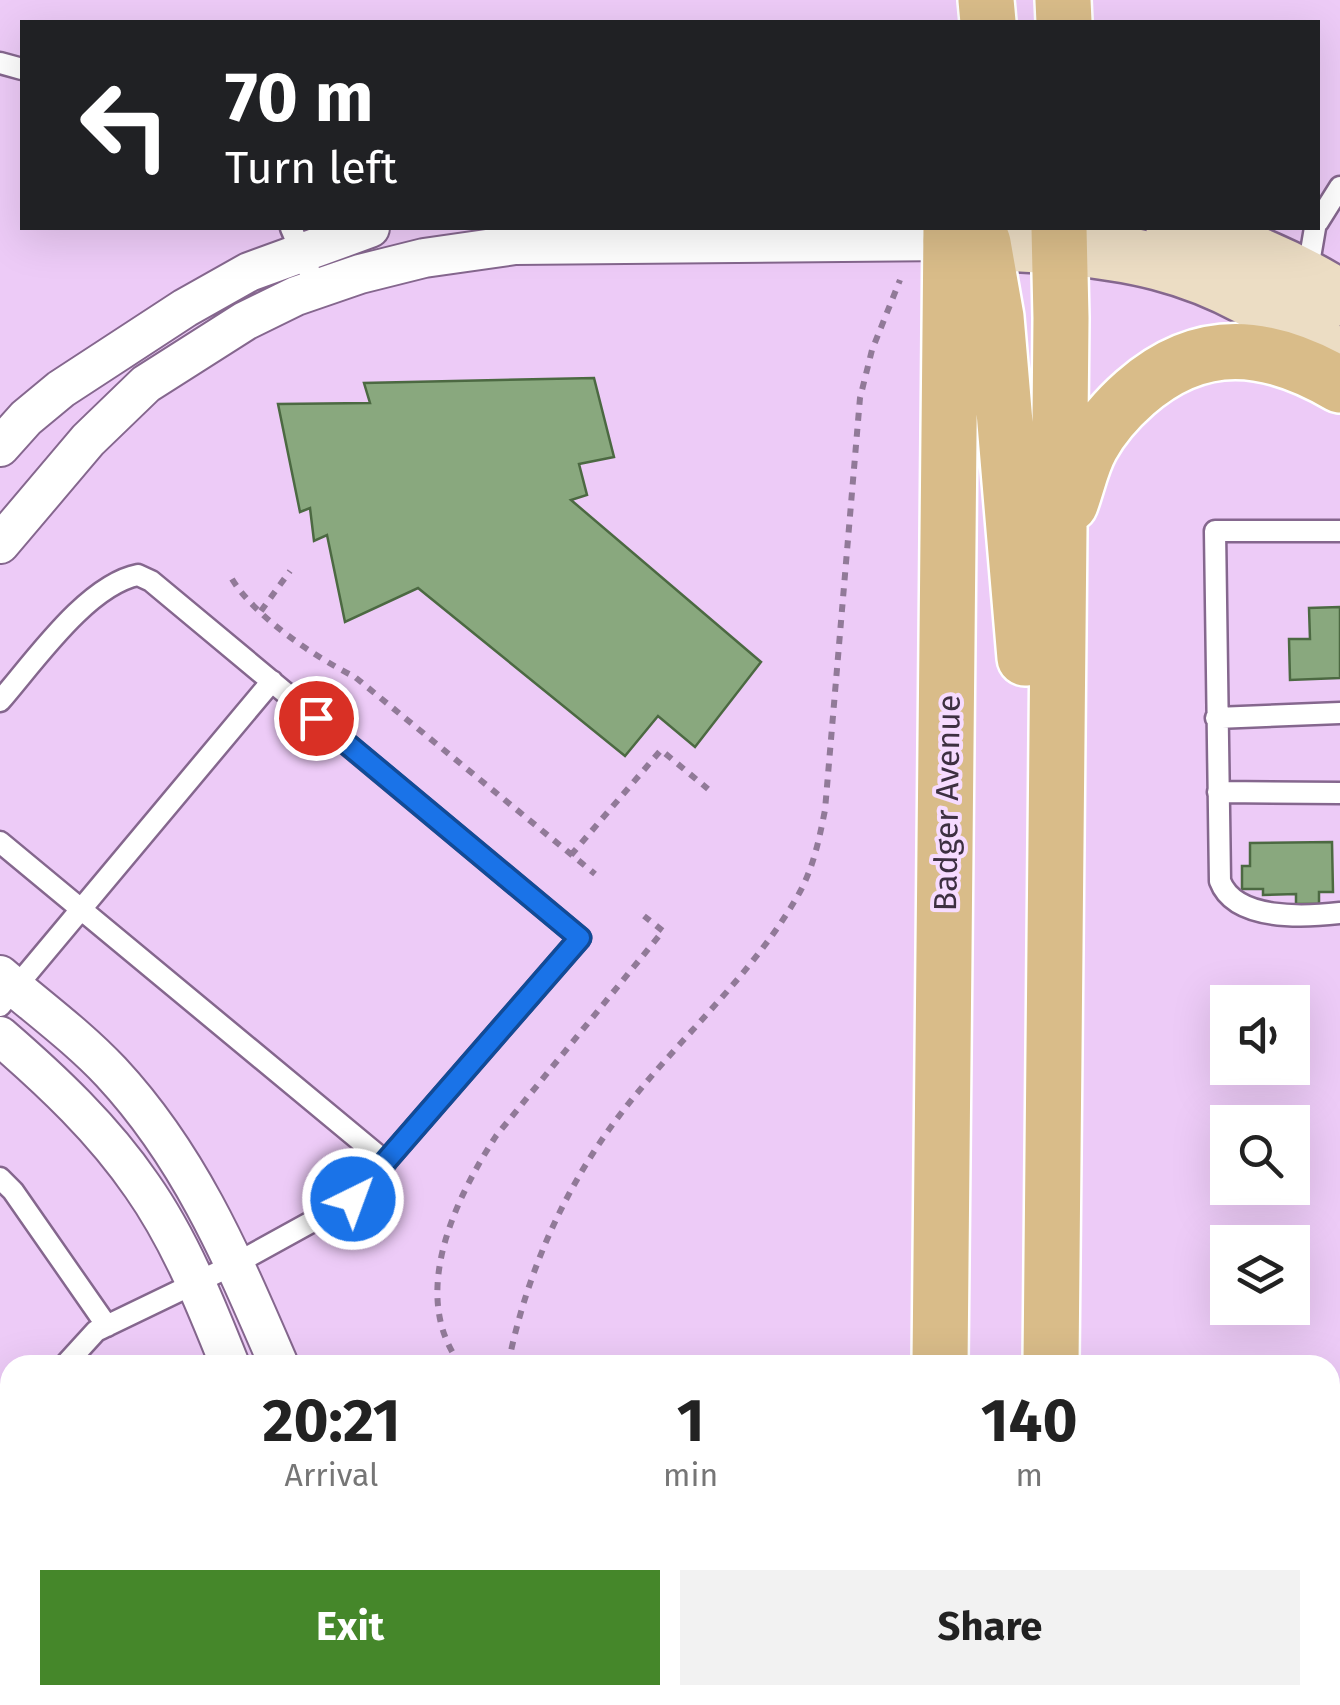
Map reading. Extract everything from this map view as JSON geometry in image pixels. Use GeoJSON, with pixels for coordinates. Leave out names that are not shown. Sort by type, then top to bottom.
{"type":"FeatureCollection","features":[{"type":"Feature","properties":{"kind":"main road"},"geometry":{"type":"LineString","coordinates":[[1183,230],[1320,256]]}},
{"type":"Feature","properties":{"kind":"main road"},"geometry":{"type":"LineString","coordinates":[[1241,230],[1320,256]]}},
{"type":"Feature","properties":{"kind":"main road"},"geometry":{"type":"LineString","coordinates":[[1051,1355],[1061,318],[1054,234]]}},
{"type":"Feature","properties":{"kind":"main road"},"geometry":{"type":"LineString","coordinates":[[1054,818],[1031,731],[996,317],[966,235],[1054,234],[1203,276],[1274,310],[1340,362]]}},
{"type":"Feature","properties":{"kind":"main road","name":"Badger Avenue"},"geometry":{"type":"LineString","coordinates":[[940,1355],[966,235]]}},
{"type":"Feature","properties":{"kind":"main road"},"geometry":{"type":"LineString","coordinates":[[1058,540],[1085,459],[1098,434],[1134,395],[1179,363],[1212,353],[1262,353],[1293,361],[1340,384]]}},
{"type":"Feature","properties":{"kind":"street"},"geometry":{"type":"LineString","coordinates":[[0,447],[26,418],[74,380],[296,239],[357,230]]}},
{"type":"Feature","properties":{"kind":"street"},"geometry":{"type":"LineString","coordinates":[[0,544],[88,440],[136,392],[245,322],[317,288],[424,258],[515,245],[966,235]]}},
{"type":"Feature","properties":{"kind":"street"},"geometry":{"type":"LineString","coordinates":[[5,990],[98,1059],[172,1150],[214,1217],[275,1355]]}},
{"type":"Feature","properties":{"kind":"street"},"geometry":{"type":"LineString","coordinates":[[0,1036],[55,1084],[144,1188],[194,1283],[226,1355]]}},
{"type":"Feature","properties":{"kind":"lane"},"geometry":{"type":"LineString","coordinates":[[1320,256],[1340,187]]}},
{"type":"Feature","properties":{"kind":"lane"},"geometry":{"type":"LineString","coordinates":[[296,239],[317,288]]}},
{"type":"Feature","properties":{"kind":"lane"},"geometry":{"type":"LineString","coordinates":[[1340,531],[1215,531],[1218,870],[1227,895],[1242,906],[1266,912],[1340,913]]}},
{"type":"Feature","properties":{"kind":"lane"},"geometry":{"type":"LineString","coordinates":[[0,700],[94,598],[112,584],[138,574],[580,938],[353,1199],[235,1264],[107,1326],[74,1355]]}},
{"type":"Feature","properties":{"kind":"lane"},"geometry":{"type":"LineString","coordinates":[[5,990],[81,909],[272,681]]}},
{"type":"Feature","properties":{"kind":"lane"},"geometry":{"type":"LineString","coordinates":[[1216,718],[1340,713]]}},
{"type":"Feature","properties":{"kind":"lane"},"geometry":{"type":"LineString","coordinates":[[1218,792],[1340,793]]}},
{"type":"Feature","properties":{"kind":"lane"},"geometry":{"type":"LineString","coordinates":[[0,842],[386,1162]]}},
{"type":"Feature","properties":{"kind":"lane"},"geometry":{"type":"LineString","coordinates":[[0,1178],[107,1326]]}},
{"type":"Feature","properties":{"kind":"path"},"geometry":{"type":"LineString","coordinates":[[510,1355],[517,1318],[546,1238],[602,1140],[762,948],[798,896],[814,859],[825,810],[860,398],[872,350],[900,280]]}},
{"type":"Feature","properties":{"kind":"path"},"geometry":{"type":"LineString","coordinates":[[261,611],[290,571]]}},
{"type":"Feature","properties":{"kind":"path"},"geometry":{"type":"LineString","coordinates":[[232,579],[243,597],[323,661],[355,677],[594,874]]}},
{"type":"Feature","properties":{"kind":"path"},"geometry":{"type":"LineString","coordinates":[[571,855],[661,750],[708,790]]}},
{"type":"Feature","properties":{"kind":"path"},"geometry":{"type":"LineString","coordinates":[[456,1355],[442,1329],[436,1290],[442,1256],[475,1167],[663,931],[644,916]]}},
{"type":"Feature","properties":{"kind":"building"},"geometry":{"type":"Polygon","coordinates":[[[594,378],[614,457],[579,464],[587,495],[571,500],[761,662],[695,747],[658,716],[625,756],[418,588],[345,622],[327,535],[314,541],[310,508],[300,512],[278,404],[370,403],[364,383],[594,378]]]}},
{"type":"Feature","properties":{"kind":"building"},"geometry":{"type":"Polygon","coordinates":[[[1340,607],[1340,678],[1290,680],[1289,639],[1310,639],[1309,608],[1340,607]]]}},
{"type":"Feature","properties":{"kind":"building"},"geometry":{"type":"Polygon","coordinates":[[[1332,842],[1333,892],[1319,892],[1319,904],[1296,904],[1296,894],[1263,895],[1263,889],[1242,889],[1242,866],[1250,866],[1250,843],[1332,842]]]}},
{"type":"Feature","properties":{"kind":"route"},"geometry":{"type":"LineString","coordinates":[[316,718],[580,938],[353,1199]]}}]}
